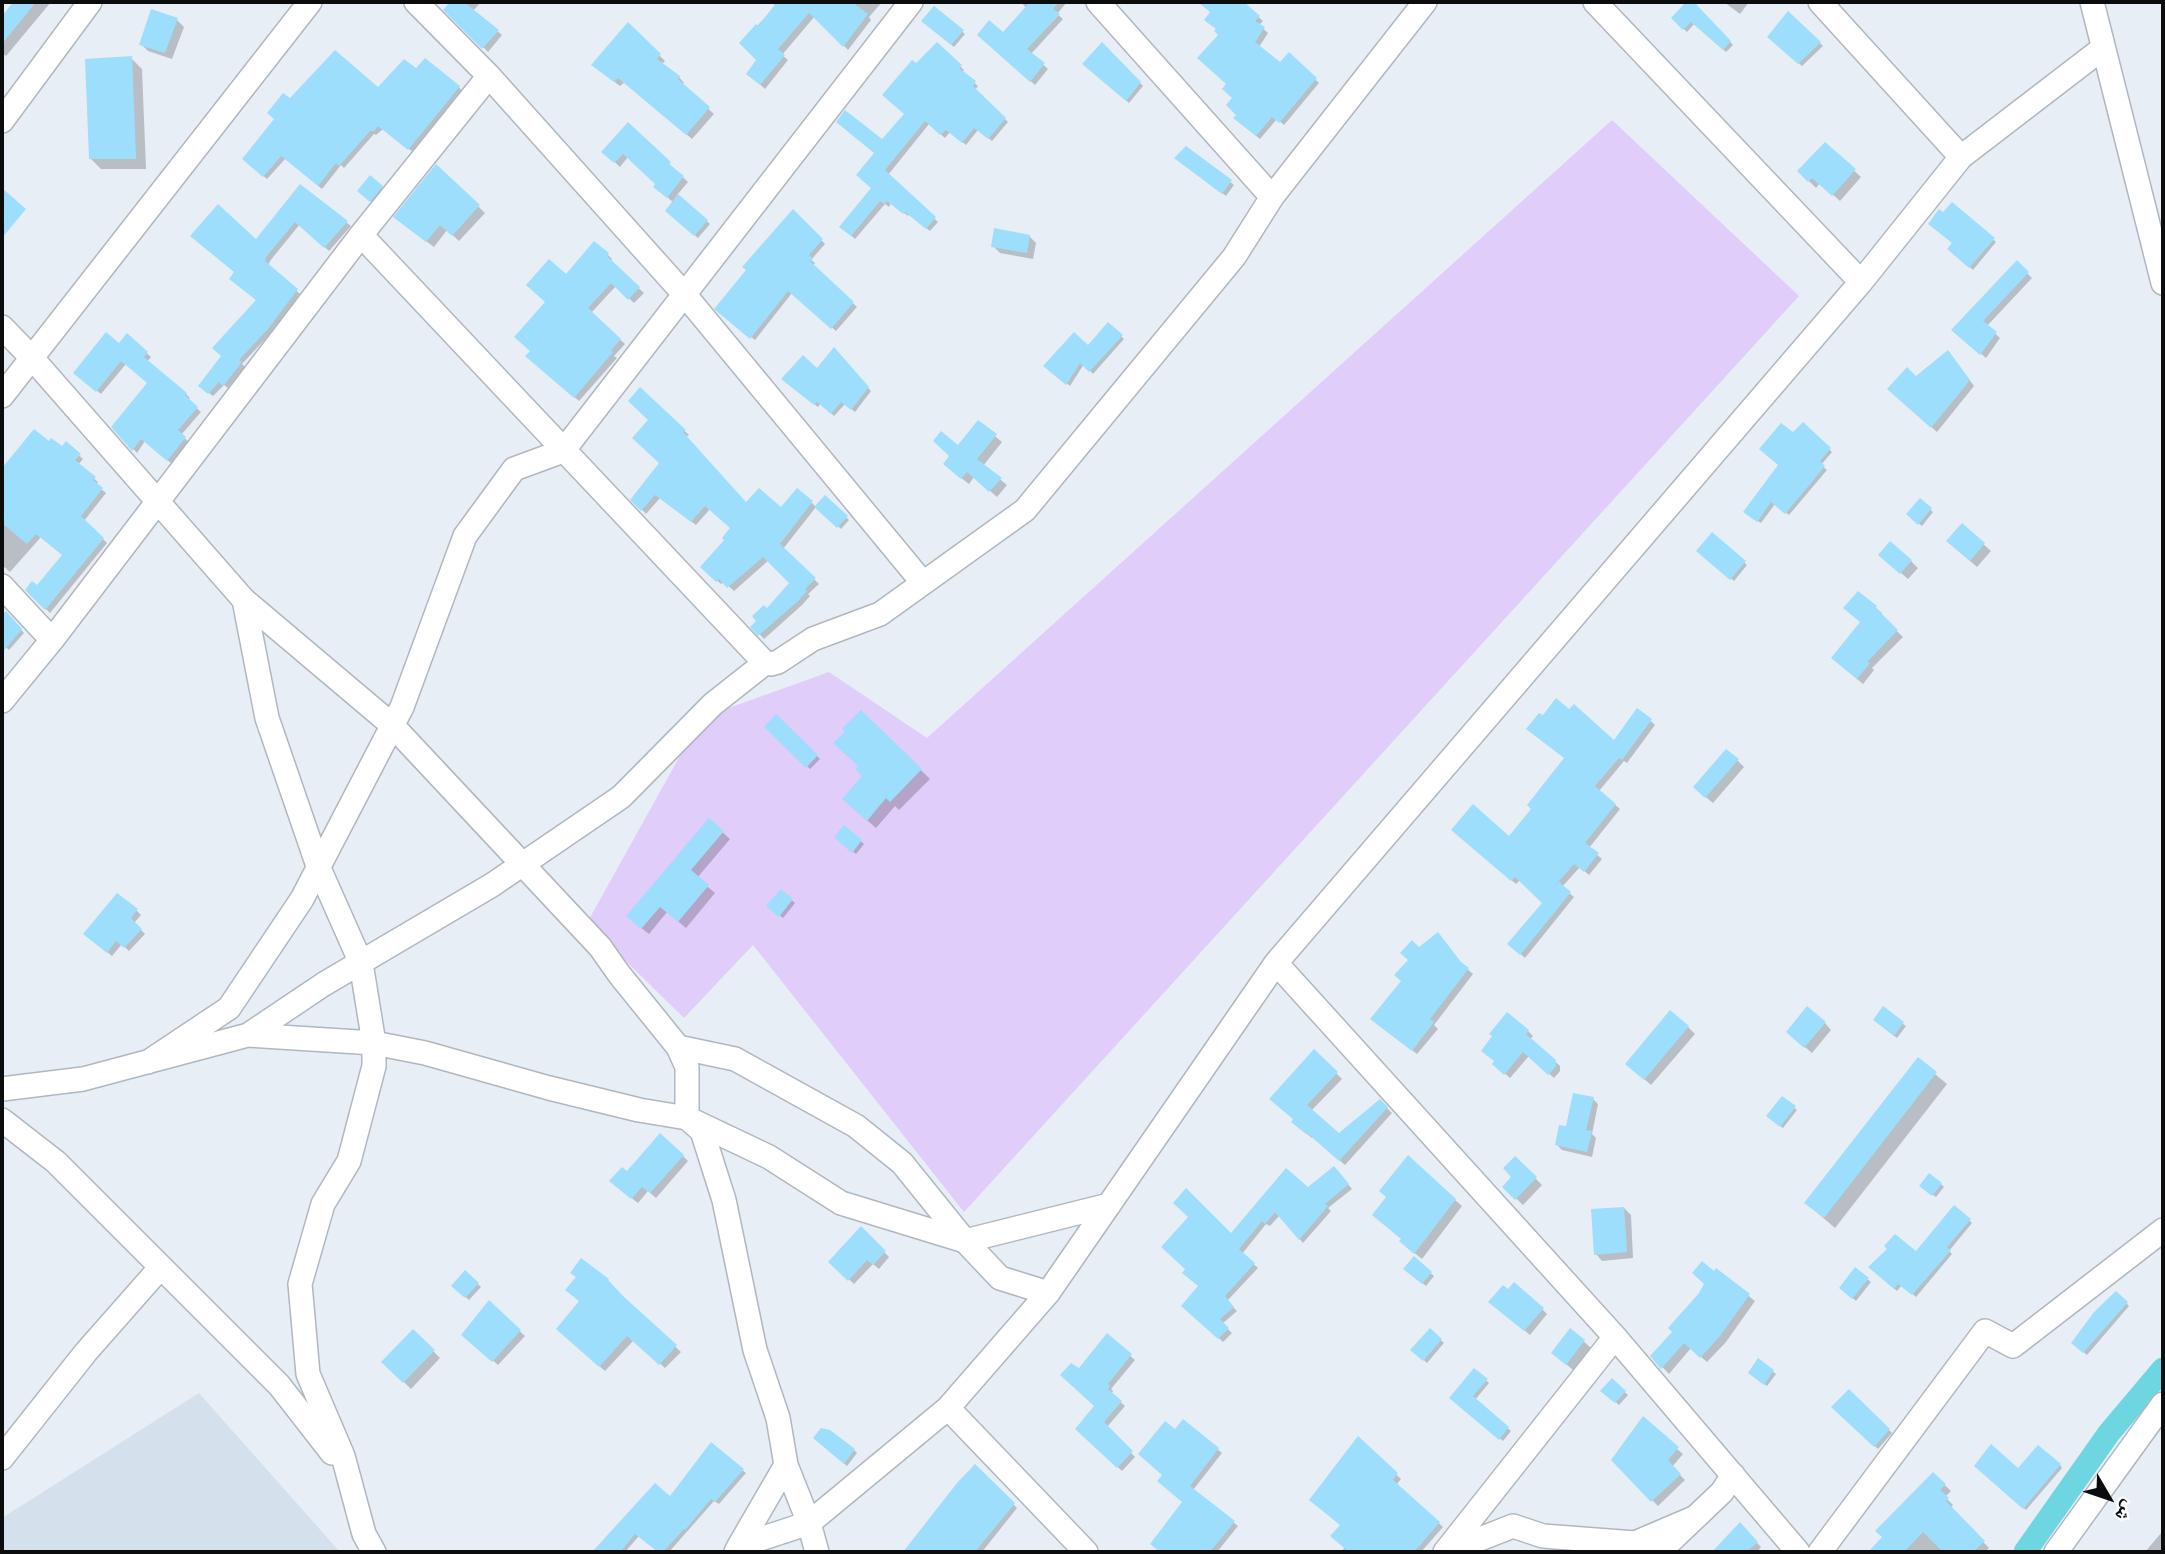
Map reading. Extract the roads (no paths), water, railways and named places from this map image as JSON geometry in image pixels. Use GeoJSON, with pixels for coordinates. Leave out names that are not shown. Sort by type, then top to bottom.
{"type":"FeatureCollection","features":[{"type":"Feature","properties":{"kind":"street"},"geometry":{"type":"LineString","coordinates":[[2,121],[90,2]]}},
{"type":"Feature","properties":{"kind":"street"},"geometry":{"type":"LineString","coordinates":[[2,396],[310,2]]}},
{"type":"Feature","properties":{"kind":"street"},"geometry":{"type":"LineString","coordinates":[[416,2],[489,76],[685,295],[923,583]]}},
{"type":"Feature","properties":{"kind":"street"},"geometry":{"type":"LineString","coordinates":[[148,1062],[229,1007],[302,899],[401,707],[465,536],[514,469],[563,451],[911,2]]}},
{"type":"Feature","properties":{"kind":"street"},"geometry":{"type":"LineString","coordinates":[[1098,2],[1272,197]]}},
{"type":"Feature","properties":{"kind":"street"},"geometry":{"type":"LineString","coordinates":[[2,1089],[83,1079],[248,1035],[361,962],[492,885],[621,797],[713,704],[765,663],[778,662],[813,639],[880,614],[1025,510],[1234,257],[1272,197],[1425,2]]}},
{"type":"Feature","properties":{"kind":"street"},"geometry":{"type":"LineString","coordinates":[[1595,2],[1861,282]]}},
{"type":"Feature","properties":{"kind":"street"},"geometry":{"type":"LineString","coordinates":[[1820,2],[1961,157]]}},
{"type":"Feature","properties":{"kind":"street"},"geometry":{"type":"LineString","coordinates":[[2092,2],[2163,283]]}},
{"type":"Feature","properties":{"kind":"street"},"geometry":{"type":"LineString","coordinates":[[737,1549],[809,1523],[948,1408],[1048,1293],[1276,963],[1861,282],[1961,157],[2103,48]]}},
{"type":"Feature","properties":{"kind":"street"},"geometry":{"type":"LineString","coordinates":[[2,701],[52,640],[361,235],[489,76]]}},
{"type":"Feature","properties":{"kind":"street"},"geometry":{"type":"LineString","coordinates":[[361,235],[765,663]]}},
{"type":"Feature","properties":{"kind":"street"},"geometry":{"type":"LineString","coordinates":[[2,327],[244,600],[392,725],[600,947],[678,1047],[687,1067],[687,1118],[702,1131],[724,1200],[755,1350],[778,1418],[786,1465],[809,1523],[817,1552]]}},
{"type":"Feature","properties":{"kind":"street"},"geometry":{"type":"LineString","coordinates":[[2,586],[52,640]]}},
{"type":"Feature","properties":{"kind":"street"},"geometry":{"type":"LineString","coordinates":[[244,600],[267,718],[318,866],[361,962],[374,1043],[374,1066],[349,1161],[323,1203],[300,1284],[308,1374],[343,1456],[364,1534],[374,1552]]}},
{"type":"Feature","properties":{"kind":"street"},"geometry":{"type":"LineString","coordinates":[[1276,963],[1615,1337],[1798,1552]]}},
{"type":"Feature","properties":{"kind":"street"},"geometry":{"type":"LineString","coordinates":[[248,1035],[374,1043],[639,1110],[687,1118],[769,1157],[841,1203],[965,1241],[1109,1205]]}},
{"type":"Feature","properties":{"kind":"street"},"geometry":{"type":"LineString","coordinates":[[678,1047],[735,1059],[856,1126],[902,1163],[965,1241],[1000,1278],[1048,1293]]}},
{"type":"Feature","properties":{"kind":"street"},"geometry":{"type":"LineString","coordinates":[[2,1120],[56,1162],[279,1385],[330,1449],[350,1483]]}},
{"type":"Feature","properties":{"kind":"street"},"geometry":{"type":"LineString","coordinates":[[1820,1552],[1985,1331],[2013,1346],[2163,1230]]}},
{"type":"Feature","properties":{"kind":"street"},"geometry":{"type":"LineString","coordinates":[[2,1458],[86,1352],[160,1268]]}},
{"type":"Feature","properties":{"kind":"street"},"geometry":{"type":"LineString","coordinates":[[1446,1552],[1615,1337]]}},
{"type":"Feature","properties":{"kind":"street"},"geometry":{"type":"LineString","coordinates":[[2056,1552],[2163,1404]]}},
{"type":"Feature","properties":{"kind":"street"},"geometry":{"type":"LineString","coordinates":[[948,1408],[1086,1552]]}},
{"type":"Feature","properties":{"kind":"street"},"geometry":{"type":"LineString","coordinates":[[737,1549],[786,1465]]}},
{"type":"Feature","properties":{"kind":"street"},"geometry":{"type":"LineString","coordinates":[[1659,1552],[1722,1492],[1733,1475]]}},
{"type":"Feature","properties":{"kind":"street"},"geometry":{"type":"LineString","coordinates":[[1446,1552],[1513,1526],[1543,1536],[1635,1544],[1696,1517]]}},
{"type":"Feature","properties":{"kind":"waterway"},"geometry":{"type":"LineString","coordinates":[[2025,1552],[2109,1433],[2163,1369]]}}]}
